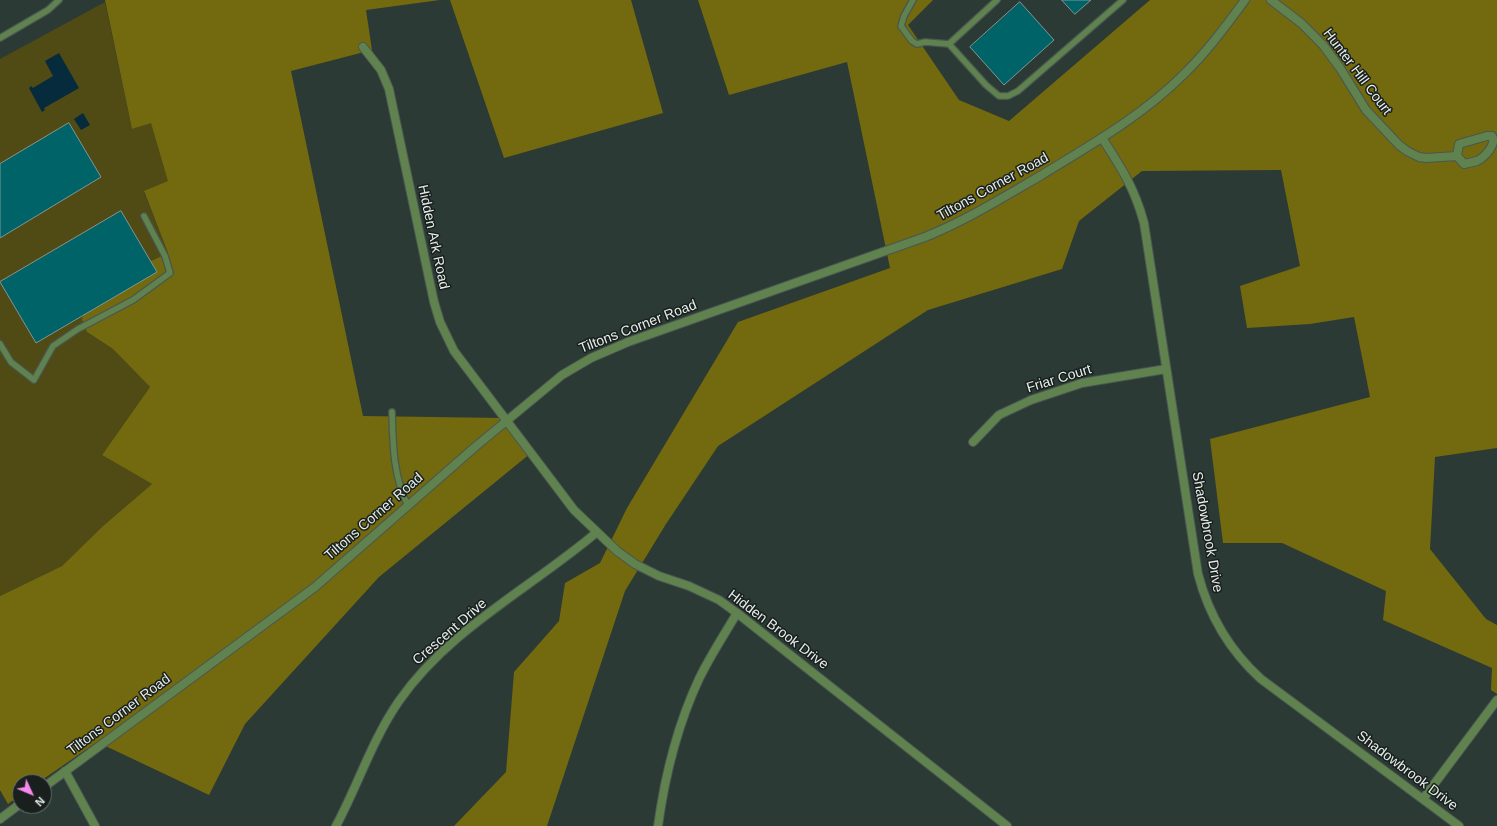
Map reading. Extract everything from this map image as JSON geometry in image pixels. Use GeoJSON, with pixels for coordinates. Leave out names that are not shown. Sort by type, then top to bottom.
{"type":"FeatureCollection","features":[{"type":"Feature","properties":{"kind":"street","name":"Tiltons Corner Road"},"geometry":{"type":"LineString","coordinates":[[52,781],[315,587],[506,421],[562,375],[591,358],[628,342],[947,228],[978,213],[1102,138],[1168,90],[1184,75],[1208,48],[1244,0]]}},
{"type":"Feature","properties":{"kind":"street","name":"Hunter Hill Court"},"geometry":{"type":"LineString","coordinates":[[1271,0],[1301,23],[1323,45],[1340,68],[1366,110],[1399,145],[1419,157],[1457,156]]}},
{"type":"Feature","properties":{"kind":"street","name":"Hidden Ark Road"},"geometry":{"type":"LineString","coordinates":[[363,47],[381,70],[389,89],[434,302],[440,322],[454,351],[506,421]]}},
{"type":"Feature","properties":{"kind":"street"},"geometry":{"type":"LineString","coordinates":[[1487,136],[1492,136],[1495,138],[1495,143],[1485,156],[1473,162],[1464,164],[1457,156],[1460,144],[1487,136]]}},
{"type":"Feature","properties":{"kind":"street","name":"Shadowbrook Drive"},"geometry":{"type":"LineString","coordinates":[[1102,138],[1122,168],[1133,189],[1144,223],[1198,574],[1207,604],[1220,629],[1238,655],[1261,679],[1459,826]]}},
{"type":"Feature","properties":{"kind":"street","name":"Friar Court"},"geometry":{"type":"LineString","coordinates":[[973,442],[999,415],[1031,400],[1082,383],[1166,369]]}},
{"type":"Feature","properties":{"kind":"street","name":"Hidden Brook Drive"},"geometry":{"type":"LineString","coordinates":[[506,421],[574,510],[617,551],[635,564],[659,576],[689,586],[719,600],[1007,826]]}},
{"type":"Feature","properties":{"kind":"street","name":"Crescent Drive"},"geometry":{"type":"LineString","coordinates":[[336,826],[350,800],[367,759],[380,733],[399,702],[417,678],[442,652],[470,628],[597,532]]}},
{"type":"Feature","properties":{"kind":"street"},"geometry":{"type":"LineString","coordinates":[[658,826],[663,790],[679,728],[699,678],[737,613]]}},
{"type":"Feature","properties":{"kind":"street"},"geometry":{"type":"LineString","coordinates":[[1423,799],[1497,700]]}},
{"type":"Feature","properties":{"kind":"street"},"geometry":{"type":"LineString","coordinates":[[65,771],[96,826]]}},
{"type":"Feature","properties":{"kind":"street"},"geometry":{"type":"LineString","coordinates":[[0,819],[12,810]]}},
{"type":"Feature","properties":{"kind":"lane"},"geometry":{"type":"LineString","coordinates":[[0,38],[48,10],[59,0]]}},
{"type":"Feature","properties":{"kind":"lane"},"geometry":{"type":"LineString","coordinates":[[913,0],[901,26],[912,41],[917,44],[925,42],[949,44],[986,85],[999,96],[1008,96],[1018,91],[1123,0]]}},
{"type":"Feature","properties":{"kind":"lane"},"geometry":{"type":"LineString","coordinates":[[949,44],[997,0]]}},
{"type":"Feature","properties":{"kind":"lane"},"geometry":{"type":"LineString","coordinates":[[0,344],[11,362],[34,380],[53,346],[78,329],[133,300],[170,273],[165,256],[144,216]]}},
{"type":"Feature","properties":{"kind":"lane"},"geometry":{"type":"LineString","coordinates":[[392,412],[393,448],[397,478],[408,506]]}},
{"type":"Feature","properties":{"kind":"shaded area"},"geometry":{"type":"Polygon","coordinates":[[[105,0],[440,0],[366,10],[372,50],[291,71],[363,416],[503,418],[531,453],[379,577],[245,724],[209,795],[97,742],[51,774],[12,774],[12,801],[8,804],[0,790],[0,596],[62,566],[103,526],[152,484],[102,455],[150,387],[113,349],[87,332],[82,319],[91,289],[168,253],[144,191],[168,181],[151,123],[132,129],[105,0]]]}},
{"type":"Feature","properties":{"kind":"shaded area"},"geometry":{"type":"Polygon","coordinates":[[[450,0],[631,0],[663,113],[504,158],[450,0]]]}},
{"type":"Feature","properties":{"kind":"shaded area"},"geometry":{"type":"Polygon","coordinates":[[[698,0],[933,0],[908,25],[959,100],[1009,121],[1150,0],[1497,0],[1497,448],[1435,457],[1430,549],[1486,619],[1497,625],[1497,694],[1491,690],[1492,668],[1383,620],[1386,591],[1282,543],[1223,543],[1210,439],[1370,397],[1354,317],[1310,324],[1247,328],[1240,286],[1300,266],[1281,170],[1142,171],[1079,221],[1062,269],[928,310],[718,446],[666,524],[625,591],[547,826],[454,826],[506,772],[514,672],[559,621],[565,583],[600,563],[627,508],[738,322],[890,268],[847,62],[729,95],[698,0]]]}},
{"type":"Feature","properties":{"kind":"shaded area"},"geometry":{"type":"Polygon","coordinates":[[[105,2],[132,129],[151,122],[169,181],[144,192],[168,253],[91,289],[87,332],[113,349],[150,387],[102,455],[152,484],[103,526],[62,566],[0,596],[0,59],[105,2]]]}},
{"type":"Feature","properties":{"kind":"water"},"geometry":{"type":"Polygon","coordinates":[[[59,53],[79,88],[44,108],[45,110],[42,112],[29,88],[31,86],[33,88],[53,76],[45,61],[59,53]]]}},
{"type":"Feature","properties":{"kind":"water"},"geometry":{"type":"Polygon","coordinates":[[[83,113],[90,125],[81,130],[74,119],[83,113]]]}},
{"type":"Feature","properties":{"kind":"building"},"geometry":{"type":"Polygon","coordinates":[[[1062,0],[1091,0],[1075,14],[1062,0]]]}},
{"type":"Feature","properties":{"kind":"building"},"geometry":{"type":"Polygon","coordinates":[[[1020,2],[1054,40],[1004,85],[970,47],[1020,2]]]}},
{"type":"Feature","properties":{"kind":"building"},"geometry":{"type":"Polygon","coordinates":[[[69,123],[101,177],[0,238],[0,164],[69,123]]]}},
{"type":"Feature","properties":{"kind":"building"},"geometry":{"type":"Polygon","coordinates":[[[121,211],[157,272],[36,343],[0,282],[121,211]]]}}]}
